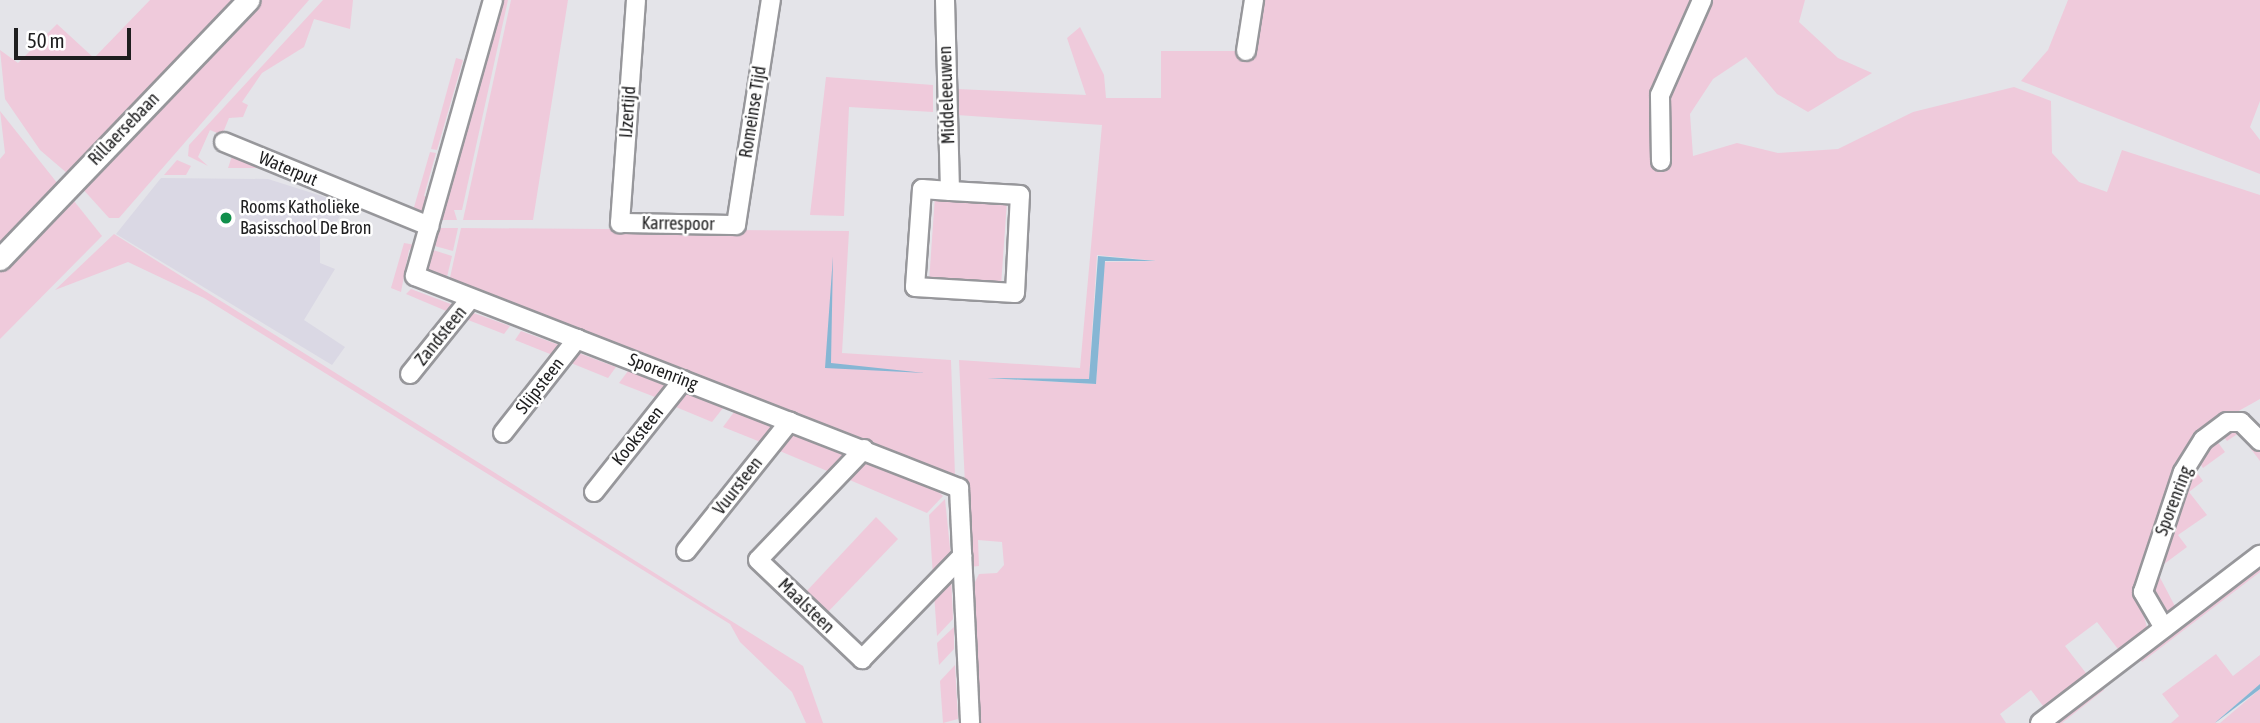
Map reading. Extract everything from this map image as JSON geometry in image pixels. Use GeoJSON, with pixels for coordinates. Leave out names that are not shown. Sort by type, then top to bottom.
{"type":"FeatureCollection","features":[{"type":"Feature","properties":{"kind":"street","name":"Rillaersebaan"},"geometry":{"type":"LineString","coordinates":[[0,259],[248,0]]}},
{"type":"Feature","properties":{"kind":"street","name":"Sporenring"},"geometry":{"type":"LineString","coordinates":[[493,0],[415,276],[959,488],[970,723]]}},
{"type":"Feature","properties":{"kind":"street","name":"IJzertijd"},"geometry":{"type":"LineString","coordinates":[[620,223],[636,0]]}},
{"type":"Feature","properties":{"kind":"street","name":"Romeinse Tijd"},"geometry":{"type":"LineString","coordinates":[[736,225],[771,0]]}},
{"type":"Feature","properties":{"kind":"street","name":"Middeleeuwen"},"geometry":{"type":"LineString","coordinates":[[945,0],[950,191]]}},
{"type":"Feature","properties":{"kind":"street"},"geometry":{"type":"LineString","coordinates":[[1246,51],[1254,0]]}},
{"type":"Feature","properties":{"kind":"street"},"geometry":{"type":"LineString","coordinates":[[1661,162],[1660,95],[1702,0]]}},
{"type":"Feature","properties":{"kind":"street","name":"Waterput"},"geometry":{"type":"LineString","coordinates":[[225,142],[429,226]]}},
{"type":"Feature","properties":{"kind":"street"},"geometry":{"type":"LineString","coordinates":[[922,189],[950,191],[1020,195],[1015,293],[915,287],[922,189]]}},
{"type":"Feature","properties":{"kind":"street","name":"Karrespoor"},"geometry":{"type":"LineString","coordinates":[[620,223],[736,225]]}},
{"type":"Feature","properties":{"kind":"street","name":"Zandsteen"},"geometry":{"type":"LineString","coordinates":[[410,374],[471,298]]}},
{"type":"Feature","properties":{"kind":"street","name":"Slijpsteen"},"geometry":{"type":"LineString","coordinates":[[503,433],[577,339]]}},
{"type":"Feature","properties":{"kind":"street","name":"Kooksteen"},"geometry":{"type":"LineString","coordinates":[[594,492],[683,380]]}},
{"type":"Feature","properties":{"kind":"street","name":"Vuursteen"},"geometry":{"type":"LineString","coordinates":[[686,551],[790,421]]}},
{"type":"Feature","properties":{"kind":"street","name":"Sporenring"},"geometry":{"type":"LineString","coordinates":[[2164,628],[2143,592],[2183,472],[2203,440],[2227,422],[2241,422],[2260,440]]}},
{"type":"Feature","properties":{"kind":"street","name":"Maalsteen"},"geometry":{"type":"LineString","coordinates":[[864,449],[758,560],[862,659],[962,556]]}},
{"type":"Feature","properties":{"kind":"street"},"geometry":{"type":"LineString","coordinates":[[2040,723],[2260,555]]}},
{"type":"Feature","properties":{"kind":"shaded area"},"geometry":{"type":"Polygon","coordinates":[[[150,0],[236,0],[68,174],[40,150],[5,99],[0,50],[18,63],[57,24],[94,58],[150,0]]]}},
{"type":"Feature","properties":{"kind":"shaded area"},"geometry":{"type":"Polygon","coordinates":[[[260,0],[309,0],[119,218],[109,218],[80,186],[260,0]]]}},
{"type":"Feature","properties":{"kind":"shaded area"},"geometry":{"type":"Polygon","coordinates":[[[323,0],[353,0],[350,29],[314,19],[304,47],[262,73],[242,102],[248,105],[243,117],[229,118],[222,135],[210,130],[198,157],[208,166],[188,156],[189,145],[323,0]]]}},
{"type":"Feature","properties":{"kind":"shaded area"},"geometry":{"type":"Polygon","coordinates":[[[500,0],[508,0],[462,210],[454,210],[457,220],[438,220],[500,0]]]}},
{"type":"Feature","properties":{"kind":"shaded area"},"geometry":{"type":"Polygon","coordinates":[[[511,0],[568,0],[533,220],[463,220],[511,0]]]}},
{"type":"Feature","properties":{"kind":"shaded area"},"geometry":{"type":"Polygon","coordinates":[[[1257,0],[1805,0],[1799,22],[1838,58],[1872,73],[1808,112],[1777,94],[1746,57],[1713,79],[1690,114],[1693,156],[1737,143],[1778,153],[1838,149],[1913,112],[2014,87],[2051,101],[2052,153],[2079,182],[2107,192],[2122,150],[2260,195],[2260,399],[2210,427],[2140,602],[2148,631],[2121,653],[2097,622],[2065,646],[2089,677],[2046,710],[2031,690],[2000,714],[2006,723],[977,723],[971,590],[979,574],[997,573],[1004,565],[1002,542],[978,540],[979,566],[969,567],[959,360],[1080,368],[1102,125],[957,115],[957,89],[1086,95],[1067,38],[1080,27],[1104,75],[1106,98],[1161,98],[1161,51],[1250,51],[1257,0]],[[1097,255],[1089,379],[987,378],[1096,384],[1104,262],[1156,261],[1097,255]]]}},
{"type":"Feature","properties":{"kind":"shaded area"},"geometry":{"type":"Polygon","coordinates":[[[2068,0],[2260,0],[2260,101],[2250,127],[2260,140],[2260,174],[2021,81],[2048,50],[2068,0]]]}},
{"type":"Feature","properties":{"kind":"shaded area"},"geometry":{"type":"Polygon","coordinates":[[[456,58],[463,60],[437,150],[431,149],[456,58]]]}},
{"type":"Feature","properties":{"kind":"shaded area"},"geometry":{"type":"Polygon","coordinates":[[[826,77],[933,85],[933,112],[849,107],[844,216],[810,215],[826,77]]]}},
{"type":"Feature","properties":{"kind":"shaded area"},"geometry":{"type":"Polygon","coordinates":[[[0,111],[58,184],[0,245],[0,159],[5,153],[0,111]]]}},
{"type":"Feature","properties":{"kind":"shaded area"},"geometry":{"type":"Polygon","coordinates":[[[430,152],[436,153],[424,196],[430,198],[424,212],[412,214],[430,152]]]}},
{"type":"Feature","properties":{"kind":"shaded area"},"geometry":{"type":"Polygon","coordinates":[[[233,153],[264,166],[228,168],[233,153]]]}},
{"type":"Feature","properties":{"kind":"shaded area"},"geometry":{"type":"Polygon","coordinates":[[[177,160],[191,166],[186,175],[164,175],[177,160]]]}},
{"type":"Feature","properties":{"kind":"shaded area"},"geometry":{"type":"Polygon","coordinates":[[[161,178],[268,179],[347,204],[337,221],[320,225],[320,263],[335,269],[304,320],[345,347],[332,365],[116,234],[161,178]]]}},
{"type":"Feature","properties":{"kind":"shaded area"},"geometry":{"type":"Polygon","coordinates":[[[70,196],[102,236],[0,339],[0,272],[70,196]]]}},
{"type":"Feature","properties":{"kind":"shaded area"},"geometry":{"type":"Polygon","coordinates":[[[935,196],[1007,201],[1001,286],[929,282],[935,196]]]}},
{"type":"Feature","properties":{"kind":"shaded area"},"geometry":{"type":"Polygon","coordinates":[[[436,228],[458,228],[453,251],[431,245],[436,228]]]}},
{"type":"Feature","properties":{"kind":"shaded area"},"geometry":{"type":"Polygon","coordinates":[[[461,228],[849,231],[842,353],[951,360],[955,476],[449,282],[461,228]]]}},
{"type":"Feature","properties":{"kind":"shaded area"},"geometry":{"type":"Polygon","coordinates":[[[114,234],[803,666],[823,723],[806,723],[792,692],[740,642],[730,624],[204,298],[128,262],[55,290],[114,234]]]}},
{"type":"Feature","properties":{"kind":"shaded area"},"geometry":{"type":"Polygon","coordinates":[[[404,243],[416,245],[409,250],[401,292],[391,288],[404,243]]]}},
{"type":"Feature","properties":{"kind":"shaded area"},"geometry":{"type":"Polygon","coordinates":[[[430,249],[452,256],[446,281],[427,270],[430,249]]]}},
{"type":"Feature","properties":{"kind":"shaded area"},"geometry":{"type":"Polygon","coordinates":[[[411,289],[456,306],[451,313],[406,294],[411,289]]]}},
{"type":"Feature","properties":{"kind":"shaded area"},"geometry":{"type":"Polygon","coordinates":[[[468,311],[510,326],[504,334],[463,318],[468,311]]]}},
{"type":"Feature","properties":{"kind":"shaded area"},"geometry":{"type":"Polygon","coordinates":[[[521,331],[562,346],[555,356],[515,340],[521,331]]]}},
{"type":"Feature","properties":{"kind":"shaded area"},"geometry":{"type":"Polygon","coordinates":[[[576,352],[616,367],[608,378],[566,361],[576,352]]]}},
{"type":"Feature","properties":{"kind":"shaded area"},"geometry":{"type":"Polygon","coordinates":[[[628,371],[669,387],[660,399],[619,383],[628,371]]]}},
{"type":"Feature","properties":{"kind":"shaded area"},"geometry":{"type":"Polygon","coordinates":[[[681,392],[723,408],[712,422],[671,405],[681,392]]]}},
{"type":"Feature","properties":{"kind":"shaded area"},"geometry":{"type":"Polygon","coordinates":[[[734,412],[775,428],[763,443],[723,427],[734,412]]]}},
{"type":"Feature","properties":{"kind":"shaded area"},"geometry":{"type":"Polygon","coordinates":[[[2226,428],[2242,431],[2260,450],[2260,461],[2239,433],[2227,441],[2220,432],[2226,428]]]}},
{"type":"Feature","properties":{"kind":"shaded area"},"geometry":{"type":"Polygon","coordinates":[[[788,433],[849,456],[832,473],[775,449],[788,433]]]}},
{"type":"Feature","properties":{"kind":"shaded area"},"geometry":{"type":"Polygon","coordinates":[[[2214,437],[2225,452],[2203,468],[2196,458],[2214,437]]]}},
{"type":"Feature","properties":{"kind":"shaded area"},"geometry":{"type":"Polygon","coordinates":[[[861,461],[936,490],[943,496],[927,513],[845,478],[861,461]]]}},
{"type":"Feature","properties":{"kind":"shaded area"},"geometry":{"type":"Polygon","coordinates":[[[2192,466],[2203,481],[2189,492],[2207,515],[2178,535],[2187,547],[2156,570],[2177,610],[2162,614],[2148,587],[2192,466]]]}},
{"type":"Feature","properties":{"kind":"shaded area"},"geometry":{"type":"Polygon","coordinates":[[[945,499],[951,558],[933,577],[929,515],[945,499]]]}},
{"type":"Feature","properties":{"kind":"shaded area"},"geometry":{"type":"Polygon","coordinates":[[[876,517],[898,539],[825,615],[803,595],[876,517]]]}},
{"type":"Feature","properties":{"kind":"shaded area"},"geometry":{"type":"Polygon","coordinates":[[[2260,564],[2260,572],[2142,662],[2138,657],[2260,564]]]}},
{"type":"Feature","properties":{"kind":"shaded area"},"geometry":{"type":"Polygon","coordinates":[[[951,576],[953,619],[937,636],[934,593],[951,576]]]}},
{"type":"Feature","properties":{"kind":"shaded area"},"geometry":{"type":"Polygon","coordinates":[[[954,627],[954,649],[939,665],[937,643],[954,627]]]}},
{"type":"Feature","properties":{"kind":"shaded area"},"geometry":{"type":"Polygon","coordinates":[[[2216,654],[2233,676],[2260,655],[2260,684],[2215,723],[2171,723],[2179,716],[2162,694],[2216,654]]]}},
{"type":"Feature","properties":{"kind":"shaded area"},"geometry":{"type":"Polygon","coordinates":[[[955,665],[958,719],[943,723],[940,681],[955,665]]]}},
{"type":"Feature","properties":{"kind":"shaded area"},"geometry":{"type":"Polygon","coordinates":[[[2100,685],[2104,690],[2062,723],[2050,723],[2100,685]]]}},
{"type":"Feature","properties":{"kind":"shaded area"},"geometry":{"type":"Polygon","coordinates":[[[2260,689],[2260,723],[2220,723],[2260,689]]]}},
{"type":"Feature","properties":{"kind":"water"},"geometry":{"type":"Polygon","coordinates":[[[833,256],[831,363],[925,373],[825,368],[833,256]]]}},
{"type":"Feature","properties":{"kind":"water"},"geometry":{"type":"Polygon","coordinates":[[[1098,256],[1156,261],[1105,261],[1096,384],[987,378],[1089,379],[1098,256]]]}},
{"type":"Feature","properties":{"kind":"water"},"geometry":{"type":"Polygon","coordinates":[[[2260,684],[2260,689],[2215,723],[2217,721],[2260,684]]]}},
{"type":"Feature","properties":{"kind":"place","name":"Rooms Katholieke Basisschool De Bron"},"geometry":{"type":"Point","coordinates":[226,218]}}]}
